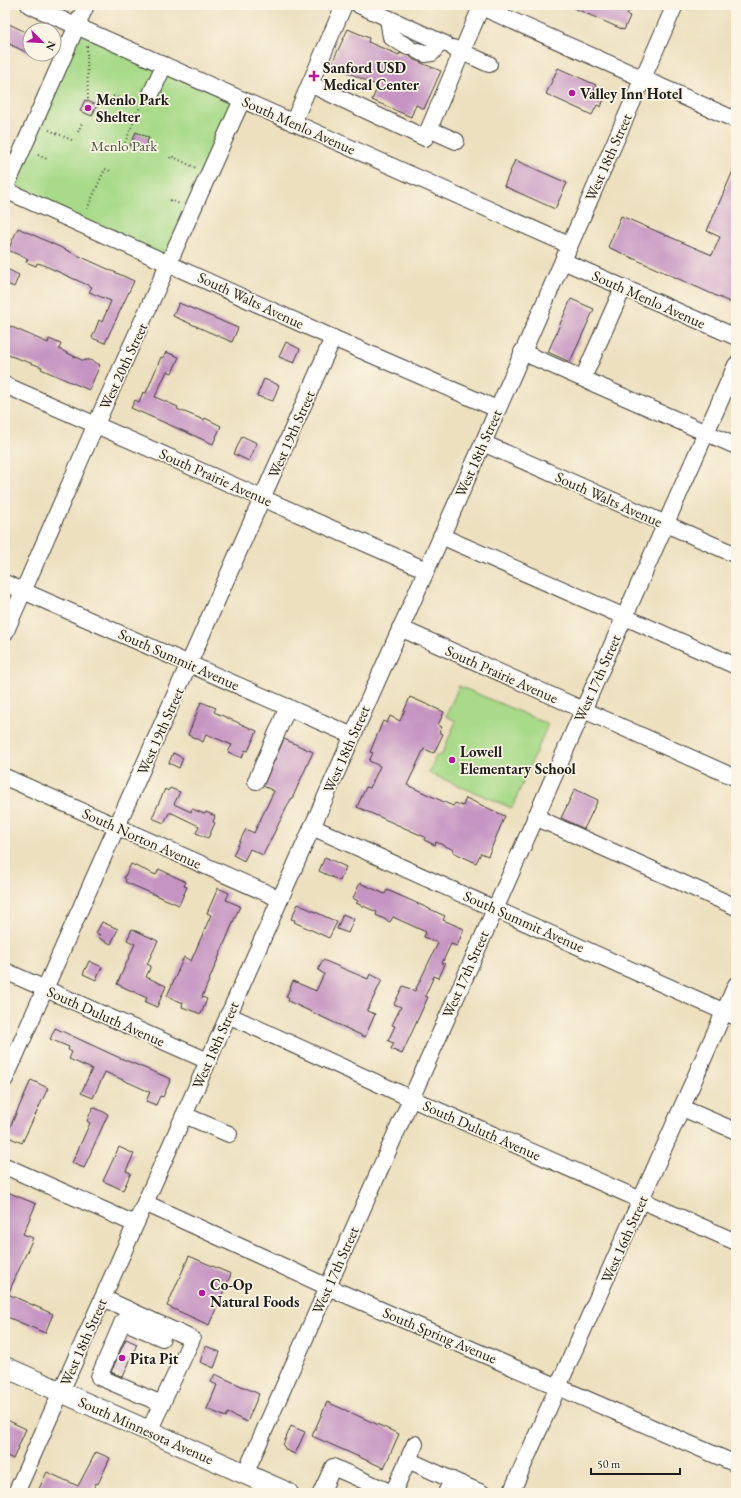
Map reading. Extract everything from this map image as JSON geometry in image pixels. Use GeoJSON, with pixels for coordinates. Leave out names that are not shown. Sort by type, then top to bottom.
{"type":"FeatureCollection","features":[{"type":"Feature","properties":{"kind":"main road","name":"South Minnesota Avenue"},"geometry":{"type":"LineString","coordinates":[[5,1367],[288,1493]]}},
{"type":"Feature","properties":{"kind":"street","name":"South Menlo Avenue"},"geometry":{"type":"LineString","coordinates":[[29,5],[569,245]]}},
{"type":"Feature","properties":{"kind":"street"},"geometry":{"type":"LineString","coordinates":[[5,190],[86,5]]}},
{"type":"Feature","properties":{"kind":"street"},"geometry":{"type":"LineString","coordinates":[[294,123],[344,5]]}},
{"type":"Feature","properties":{"kind":"street"},"geometry":{"type":"LineString","coordinates":[[359,5],[490,64]]}},
{"type":"Feature","properties":{"kind":"street","name":"West 18th Street"},"geometry":{"type":"LineString","coordinates":[[16,1493],[483,443],[675,5]]}},
{"type":"Feature","properties":{"kind":"street"},"geometry":{"type":"LineString","coordinates":[[310,84],[425,138],[429,129],[450,47],[479,6],[736,120]]}},
{"type":"Feature","properties":{"kind":"street"},"geometry":{"type":"LineString","coordinates":[[388,19],[391,37],[413,49],[425,54],[450,47]]}},
{"type":"Feature","properties":{"kind":"street"},"geometry":{"type":"LineString","coordinates":[[151,94],[164,65]]}},
{"type":"Feature","properties":{"kind":"street","name":"West 20th Street"},"geometry":{"type":"LineString","coordinates":[[5,634],[96,424],[170,263],[242,100]]}},
{"type":"Feature","properties":{"kind":"street"},"geometry":{"type":"LineString","coordinates":[[429,129],[456,141]]}},
{"type":"Feature","properties":{"kind":"street","name":"South Walts Avenue"},"geometry":{"type":"LineString","coordinates":[[5,190],[170,263],[333,338],[497,409]]}},
{"type":"Feature","properties":{"kind":"street","name":"South Menlo Avenue"},"geometry":{"type":"LineString","coordinates":[[563,261],[736,337]]}},
{"type":"Feature","properties":{"kind":"street"},"geometry":{"type":"LineString","coordinates":[[583,378],[623,288]]}},
{"type":"Feature","properties":{"kind":"street","name":"West 19th Street"},"geometry":{"type":"LineString","coordinates":[[5,1079],[333,338]]}},
{"type":"Feature","properties":{"kind":"street"},"geometry":{"type":"LineString","coordinates":[[522,352],[736,446]]}},
{"type":"Feature","properties":{"kind":"street","name":"West 17th Street"},"geometry":{"type":"LineString","coordinates":[[245,1474],[534,817],[736,365]]}},
{"type":"Feature","properties":{"kind":"street","name":"South Prairie Avenue"},"geometry":{"type":"LineString","coordinates":[[5,385],[426,570]]}},
{"type":"Feature","properties":{"kind":"street","name":"South Walts Avenue"},"geometry":{"type":"LineString","coordinates":[[483,443],[736,556]]}},
{"type":"Feature","properties":{"kind":"street"},"geometry":{"type":"LineString","coordinates":[[441,536],[736,666]]}},
{"type":"Feature","properties":{"kind":"street","name":"South Summit Avenue"},"geometry":{"type":"LineString","coordinates":[[5,583],[353,736]]}},
{"type":"Feature","properties":{"kind":"street","name":"South Prairie Avenue"},"geometry":{"type":"LineString","coordinates":[[400,628],[736,778]]}},
{"type":"Feature","properties":{"kind":"street"},"geometry":{"type":"LineString","coordinates":[[256,781],[288,707]]}},
{"type":"Feature","properties":{"kind":"street","name":"South Norton Avenue"},"geometry":{"type":"LineString","coordinates":[[5,777],[280,898]]}},
{"type":"Feature","properties":{"kind":"street"},"geometry":{"type":"LineString","coordinates":[[534,817],[736,907]]}},
{"type":"Feature","properties":{"kind":"street","name":"South Summit Avenue"},"geometry":{"type":"LineString","coordinates":[[312,827],[730,1014]]}},
{"type":"Feature","properties":{"kind":"street","name":"South Duluth Avenue"},"geometry":{"type":"LineString","coordinates":[[5,972],[208,1061]]}},
{"type":"Feature","properties":{"kind":"street","name":"West 16th Street"},"geometry":{"type":"LineString","coordinates":[[511,1493],[682,1108],[730,1014],[736,985]]}},
{"type":"Feature","properties":{"kind":"street","name":"South Duluth Avenue"},"geometry":{"type":"LineString","coordinates":[[228,1015],[410,1098],[736,1242]]}},
{"type":"Feature","properties":{"kind":"street"},"geometry":{"type":"LineString","coordinates":[[682,1108],[736,1131]]}},
{"type":"Feature","properties":{"kind":"street"},"geometry":{"type":"LineString","coordinates":[[184,1115],[229,1134]]}},
{"type":"Feature","properties":{"kind":"street"},"geometry":{"type":"LineString","coordinates":[[5,1166],[135,1224]]}},
{"type":"Feature","properties":{"kind":"street","name":"South Spring Avenue"},"geometry":{"type":"LineString","coordinates":[[144,1204],[328,1287],[736,1464]]}},
{"type":"Feature","properties":{"kind":"street"},"geometry":{"type":"LineString","coordinates":[[103,1298],[192,1339],[149,1431]]}},
{"type":"Feature","properties":{"kind":"street"},"geometry":{"type":"LineString","coordinates":[[162,1338],[123,1321],[99,1377],[162,1404]]}},
{"type":"Feature","properties":{"kind":"street"},"geometry":{"type":"LineString","coordinates":[[321,1493],[333,1466],[392,1493],[415,1444]]}},
{"type":"Feature","properties":{"kind":"street"},"geometry":{"type":"LineString","coordinates":[[408,1460],[449,1486],[482,1493]]}},
{"type":"Feature","properties":{"kind":"path"},"geometry":{"type":"LineString","coordinates":[[87,45],[88,101]]}},
{"type":"Feature","properties":{"kind":"path"},"geometry":{"type":"LineString","coordinates":[[140,152],[124,144],[140,107],[147,102],[151,94]]}},
{"type":"Feature","properties":{"kind":"path"},"geometry":{"type":"LineString","coordinates":[[113,96],[123,100]]}},
{"type":"Feature","properties":{"kind":"path"},"geometry":{"type":"LineString","coordinates":[[78,132],[82,123]]}},
{"type":"Feature","properties":{"kind":"path"},"geometry":{"type":"LineString","coordinates":[[49,130],[72,140]]}},
{"type":"Feature","properties":{"kind":"path"},"geometry":{"type":"LineString","coordinates":[[38,155],[47,159]]}},
{"type":"Feature","properties":{"kind":"path"},"geometry":{"type":"LineString","coordinates":[[170,158],[170,156],[196,168]]}},
{"type":"Feature","properties":{"kind":"path"},"geometry":{"type":"LineString","coordinates":[[88,209],[105,169],[110,171]]}},
{"type":"Feature","properties":{"kind":"path"},"geometry":{"type":"LineString","coordinates":[[170,200],[179,204]]}},
{"type":"Feature","properties":{"kind":"green space","name":"Menlo Park"},"geometry":{"type":"Polygon","coordinates":[[[77,26],[242,100],[170,263],[5,189],[77,26]]]}},
{"type":"Feature","properties":{"kind":"green space"},"geometry":{"type":"Polygon","coordinates":[[[459,686],[548,724],[512,808],[429,773],[437,754],[441,756],[456,721],[446,716],[459,686]]]}},
{"type":"Feature","properties":{"kind":"building"},"geometry":{"type":"Polygon","coordinates":[[[567,5],[631,5],[627,15],[630,16],[624,30],[567,5]]]}},
{"type":"Feature","properties":{"kind":"building"},"geometry":{"type":"Polygon","coordinates":[[[9,24],[22,30],[22,50],[5,42],[5,33],[9,24]]]}},
{"type":"Feature","properties":{"kind":"building"},"geometry":{"type":"Polygon","coordinates":[[[348,29],[369,38],[368,42],[399,55],[400,53],[410,56],[414,60],[441,71],[424,109],[416,105],[411,117],[372,100],[378,86],[331,65],[348,29]]]}},
{"type":"Feature","properties":{"kind":"building","name":"Valley Inn Hotel"},"geometry":{"type":"Polygon","coordinates":[[[558,68],[596,85],[594,91],[605,96],[601,107],[597,105],[592,115],[546,94],[558,68]]]}},
{"type":"Feature","properties":{"kind":"building","name":"Menlo Park Shelter"},"geometry":{"type":"Polygon","coordinates":[[[85,100],[97,105],[92,116],[80,111],[85,100]]]}},
{"type":"Feature","properties":{"kind":"building"},"geometry":{"type":"Polygon","coordinates":[[[136,132],[149,138],[143,152],[130,145],[136,132]]]}},
{"type":"Feature","properties":{"kind":"building"},"geometry":{"type":"Polygon","coordinates":[[[515,160],[567,183],[555,209],[504,186],[515,160]]]}},
{"type":"Feature","properties":{"kind":"building"},"geometry":{"type":"Polygon","coordinates":[[[736,164],[736,293],[732,303],[608,247],[621,216],[712,255],[720,237],[707,231],[736,164]]]}},
{"type":"Feature","properties":{"kind":"building"},"geometry":{"type":"Polygon","coordinates":[[[18,228],[134,281],[105,343],[92,338],[99,320],[102,322],[111,301],[89,292],[92,287],[41,264],[37,263],[36,266],[26,262],[28,259],[8,250],[18,228]]]}},
{"type":"Feature","properties":{"kind":"building"},"geometry":{"type":"Polygon","coordinates":[[[5,268],[19,275],[14,287],[5,283],[5,268]]]}},
{"type":"Feature","properties":{"kind":"building"},"geometry":{"type":"Polygon","coordinates":[[[571,299],[594,309],[570,362],[548,352],[571,299]]]}},
{"type":"Feature","properties":{"kind":"building"},"geometry":{"type":"Polygon","coordinates":[[[179,303],[238,328],[232,342],[173,316],[179,303]]]}},
{"type":"Feature","properties":{"kind":"building"},"geometry":{"type":"Polygon","coordinates":[[[5,324],[48,343],[49,339],[61,344],[59,349],[84,361],[90,360],[100,365],[89,390],[41,369],[42,367],[5,354],[5,324]]]}},
{"type":"Feature","properties":{"kind":"building"},"geometry":{"type":"Polygon","coordinates":[[[286,342],[300,349],[294,363],[279,357],[286,342]]]}},
{"type":"Feature","properties":{"kind":"building"},"geometry":{"type":"Polygon","coordinates":[[[166,352],[179,357],[172,373],[167,371],[155,397],[178,407],[177,409],[204,420],[205,418],[221,426],[213,444],[131,408],[135,400],[139,402],[143,392],[146,393],[161,357],[163,358],[166,352]]]}},
{"type":"Feature","properties":{"kind":"building"},"geometry":{"type":"Polygon","coordinates":[[[264,379],[279,385],[273,401],[257,396],[264,379]]]}},
{"type":"Feature","properties":{"kind":"building"},"geometry":{"type":"Polygon","coordinates":[[[242,436],[257,443],[249,461],[234,454],[242,436]]]}},
{"type":"Feature","properties":{"kind":"building"},"geometry":{"type":"Polygon","coordinates":[[[410,697],[444,712],[438,725],[442,727],[439,732],[443,734],[434,753],[424,749],[407,785],[453,806],[455,803],[463,806],[466,798],[505,816],[488,856],[481,853],[476,863],[453,852],[454,850],[436,842],[435,845],[424,840],[425,837],[357,807],[366,787],[370,788],[380,766],[369,761],[373,753],[370,752],[383,721],[387,723],[390,716],[400,721],[410,697]]]}},
{"type":"Feature","properties":{"kind":"building"},"geometry":{"type":"Polygon","coordinates":[[[201,702],[216,708],[214,712],[257,731],[248,751],[245,750],[242,758],[228,752],[232,745],[206,734],[203,742],[188,735],[201,702]]]}},
{"type":"Feature","properties":{"kind":"building"},"geometry":{"type":"Polygon","coordinates":[[[284,739],[313,752],[292,799],[263,855],[250,849],[244,861],[233,855],[246,829],[254,833],[274,791],[263,786],[284,739]]]}},
{"type":"Feature","properties":{"kind":"building"},"geometry":{"type":"Polygon","coordinates":[[[173,753],[183,758],[179,768],[169,763],[173,753]]]}},
{"type":"Feature","properties":{"kind":"building"},"geometry":{"type":"Polygon","coordinates":[[[170,788],[180,792],[174,804],[191,812],[192,809],[205,814],[206,812],[215,816],[213,822],[215,823],[208,838],[196,833],[199,826],[172,813],[169,813],[164,823],[152,818],[165,789],[168,791],[170,788]]]}},
{"type":"Feature","properties":{"kind":"building"},"geometry":{"type":"Polygon","coordinates":[[[575,789],[598,800],[584,829],[561,818],[575,789]]]}},
{"type":"Feature","properties":{"kind":"building"},"geometry":{"type":"Polygon","coordinates":[[[325,857],[346,867],[340,881],[319,871],[325,857]]]}},
{"type":"Feature","properties":{"kind":"building"},"geometry":{"type":"Polygon","coordinates":[[[131,864],[156,875],[159,869],[186,882],[184,886],[187,887],[179,905],[125,882],[126,879],[124,878],[131,864]]]}},
{"type":"Feature","properties":{"kind":"building"},"geometry":{"type":"Polygon","coordinates":[[[360,883],[385,894],[387,890],[410,900],[445,916],[443,920],[464,929],[457,946],[451,944],[442,963],[445,964],[439,978],[434,976],[425,996],[428,997],[402,1054],[391,1049],[394,1043],[388,1041],[395,1026],[392,1025],[401,1007],[394,1004],[403,986],[415,991],[438,943],[424,937],[426,932],[393,917],[390,922],[376,915],[377,912],[356,903],[358,901],[353,898],[360,883]]]}},
{"type":"Feature","properties":{"kind":"building"},"geometry":{"type":"Polygon","coordinates":[[[218,888],[229,893],[226,900],[240,906],[202,997],[207,999],[201,1014],[182,1007],[183,1003],[167,996],[184,957],[191,961],[211,915],[207,913],[218,888]]]}},
{"type":"Feature","properties":{"kind":"building"},"geometry":{"type":"Polygon","coordinates":[[[298,904],[337,922],[329,938],[294,922],[295,920],[291,919],[298,904]]]}},
{"type":"Feature","properties":{"kind":"building"},"geometry":{"type":"Polygon","coordinates":[[[343,914],[354,919],[348,933],[337,929],[343,914]]]}},
{"type":"Feature","properties":{"kind":"building"},"geometry":{"type":"Polygon","coordinates":[[[102,922],[118,929],[111,944],[99,938],[100,935],[96,933],[102,922]]]}},
{"type":"Feature","properties":{"kind":"building"},"geometry":{"type":"Polygon","coordinates":[[[132,929],[158,941],[147,964],[151,966],[146,977],[166,986],[157,1007],[145,1002],[147,998],[117,984],[135,944],[127,940],[132,929]]]}},
{"type":"Feature","properties":{"kind":"building"},"geometry":{"type":"Polygon","coordinates":[[[323,960],[368,979],[370,974],[382,980],[367,1011],[375,1014],[365,1037],[288,1001],[289,998],[286,997],[293,981],[316,991],[324,974],[318,970],[323,960]]]}},
{"type":"Feature","properties":{"kind":"building"},"geometry":{"type":"Polygon","coordinates":[[[89,961],[102,967],[96,980],[83,974],[89,961]]]}},
{"type":"Feature","properties":{"kind":"building"},"geometry":{"type":"Polygon","coordinates":[[[55,1028],[120,1058],[171,1079],[163,1097],[160,1096],[156,1105],[146,1101],[150,1092],[105,1072],[93,1098],[81,1093],[92,1069],[69,1059],[72,1052],[68,1050],[69,1047],[50,1039],[55,1028]]]}},
{"type":"Feature","properties":{"kind":"building"},"geometry":{"type":"Polygon","coordinates":[[[31,1080],[48,1088],[22,1143],[6,1136],[31,1080]]]}},
{"type":"Feature","properties":{"kind":"building"},"geometry":{"type":"Polygon","coordinates":[[[93,1107],[108,1114],[84,1168],[72,1163],[90,1123],[87,1121],[93,1107]]]}},
{"type":"Feature","properties":{"kind":"building"},"geometry":{"type":"Polygon","coordinates":[[[119,1147],[134,1154],[126,1171],[131,1173],[123,1190],[103,1181],[119,1147]]]}},
{"type":"Feature","properties":{"kind":"building"},"geometry":{"type":"Polygon","coordinates":[[[5,1191],[36,1204],[23,1234],[33,1238],[8,1294],[53,1314],[45,1333],[5,1316],[5,1191]]]}},
{"type":"Feature","properties":{"kind":"building"},"geometry":{"type":"Polygon","coordinates":[[[189,1256],[231,1274],[209,1325],[167,1306],[189,1256]]]}},
{"type":"Feature","properties":{"kind":"building"},"geometry":{"type":"Polygon","coordinates":[[[126,1339],[137,1344],[123,1377],[111,1372],[126,1339]]]}},
{"type":"Feature","properties":{"kind":"building"},"geometry":{"type":"Polygon","coordinates":[[[206,1346],[220,1352],[214,1368],[200,1362],[206,1346]]]}},
{"type":"Feature","properties":{"kind":"building"},"geometry":{"type":"Polygon","coordinates":[[[215,1374],[259,1394],[247,1422],[228,1413],[226,1417],[207,1409],[217,1385],[211,1382],[215,1374]]]}},
{"type":"Feature","properties":{"kind":"building"},"geometry":{"type":"Polygon","coordinates":[[[327,1402],[399,1434],[384,1468],[312,1436],[327,1402]]]}},
{"type":"Feature","properties":{"kind":"building"},"geometry":{"type":"Polygon","coordinates":[[[5,1419],[26,1429],[13,1459],[5,1455],[5,1419]]]}},
{"type":"Feature","properties":{"kind":"building"},"geometry":{"type":"Polygon","coordinates":[[[291,1426],[305,1432],[295,1454],[286,1450],[283,1445],[291,1426]]]}},
{"type":"Feature","properties":{"kind":"building"},"geometry":{"type":"Polygon","coordinates":[[[96,1452],[110,1458],[98,1484],[96,1483],[92,1492],[93,1493],[37,1493],[47,1472],[78,1486],[96,1452]]]}},
{"type":"Feature","properties":{"kind":"place","name":"Sanford USD Medical Center"},"geometry":{"type":"Point","coordinates":[314,76]}},
{"type":"Feature","properties":{"kind":"place","name":"Valley Inn Hotel"},"geometry":{"type":"Point","coordinates":[572,93]}},
{"type":"Feature","properties":{"kind":"place","name":"Menlo Park Shelter"},"geometry":{"type":"Point","coordinates":[88,108]}},
{"type":"Feature","properties":{"kind":"place","name":"Lowell Elementary School"},"geometry":{"type":"Point","coordinates":[452,760]}},
{"type":"Feature","properties":{"kind":"place","name":"Co-Op Natural Foods"},"geometry":{"type":"Point","coordinates":[202,1293]}},
{"type":"Feature","properties":{"kind":"place","name":"Pita Pit"},"geometry":{"type":"Point","coordinates":[122,1358]}}]}
